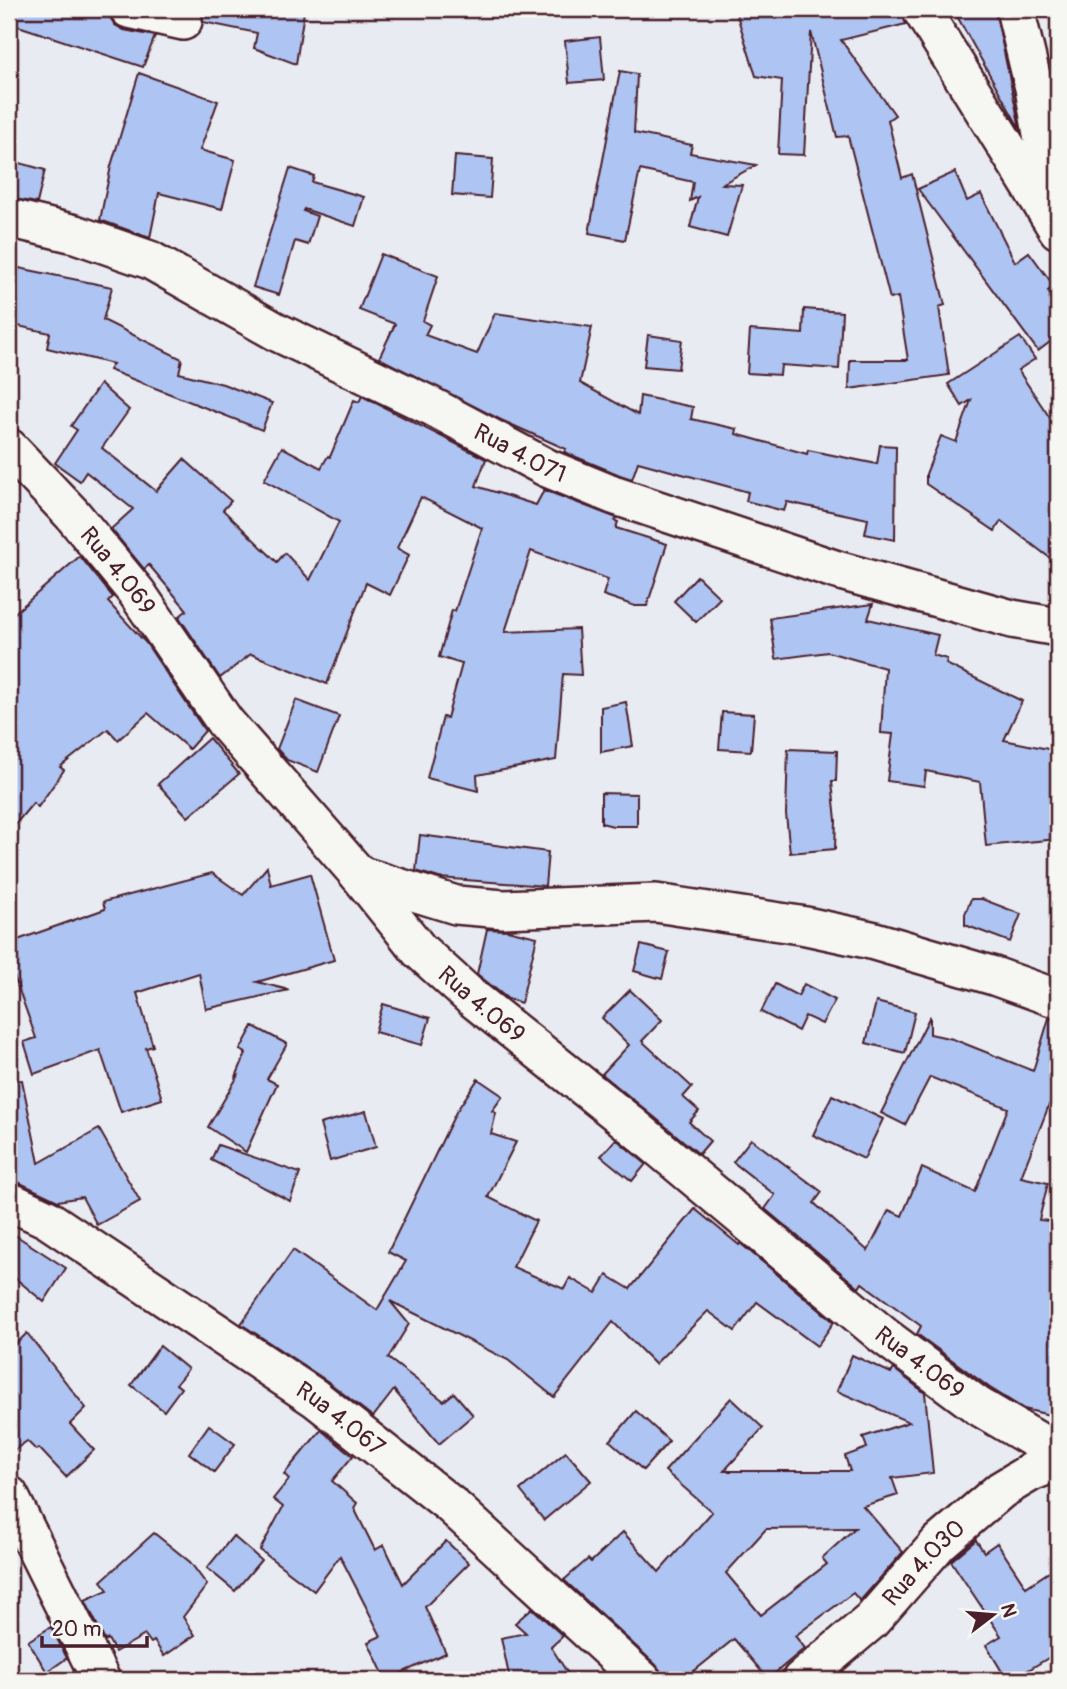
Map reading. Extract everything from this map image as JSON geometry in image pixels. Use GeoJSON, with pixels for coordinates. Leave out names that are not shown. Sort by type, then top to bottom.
{"type":"FeatureCollection","features":[{"type":"Feature","properties":{"kind":"street"},"geometry":{"type":"LineString","coordinates":[[129,9],[183,21]]}},
{"type":"Feature","properties":{"kind":"street"},"geometry":{"type":"LineString","coordinates":[[921,9],[1058,228]]}},
{"type":"Feature","properties":{"kind":"street"},"geometry":{"type":"LineString","coordinates":[[1016,9],[1034,88],[1058,228]]}},
{"type":"Feature","properties":{"kind":"street","name":"Rua 4.071"},"geometry":{"type":"LineString","coordinates":[[9,218],[75,234],[150,260],[277,332],[431,406],[547,468],[613,495],[837,570],[1012,619],[1058,626]]}},
{"type":"Feature","properties":{"kind":"street","name":"Rua 4.069"},"geometry":{"type":"LineString","coordinates":[[9,448],[80,524],[137,593],[225,722],[359,876],[419,950],[471,997],[639,1131],[884,1336],[978,1406],[1058,1453]]}},
{"type":"Feature","properties":{"kind":"street"},"geometry":{"type":"LineString","coordinates":[[359,876],[456,905],[503,909],[656,903],[806,926],[871,940],[994,976],[1058,999]]}},
{"type":"Feature","properties":{"kind":"street","name":"Rua 4.067"},"geometry":{"type":"LineString","coordinates":[[9,1201],[47,1219],[315,1398],[450,1505],[642,1680]]}},
{"type":"Feature","properties":{"kind":"street","name":"Rua 4.030"},"geometry":{"type":"LineString","coordinates":[[801,1680],[871,1621],[939,1543],[1001,1490],[1031,1472],[1058,1461]]}},
{"type":"Feature","properties":{"kind":"street"},"geometry":{"type":"LineString","coordinates":[[9,1495],[100,1680]]}},
{"type":"Feature","properties":{"kind":"building"},"geometry":{"type":"Polygon","coordinates":[[[9,9],[109,9],[109,16],[115,25],[124,30],[155,36],[143,67],[9,23],[9,9]]]}},
{"type":"Feature","properties":{"kind":"building"},"geometry":{"type":"Polygon","coordinates":[[[203,9],[284,9],[304,12],[296,64],[254,48],[257,33],[203,22],[203,9]]]}},
{"type":"Feature","properties":{"kind":"building"},"geometry":{"type":"Polygon","coordinates":[[[735,9],[900,9],[906,24],[841,40],[895,115],[888,120],[902,178],[912,174],[945,305],[939,307],[949,375],[849,389],[850,360],[908,360],[898,297],[890,299],[848,136],[837,137],[811,32],[804,155],[778,154],[782,80],[756,76],[735,9]]]}},
{"type":"Feature","properties":{"kind":"building"},"geometry":{"type":"Polygon","coordinates":[[[953,9],[995,9],[1020,128],[1016,122],[953,9]]]}},
{"type":"Feature","properties":{"kind":"building"},"geometry":{"type":"Polygon","coordinates":[[[600,37],[604,80],[569,83],[565,41],[600,37]]]}},
{"type":"Feature","properties":{"kind":"building"},"geometry":{"type":"Polygon","coordinates":[[[620,71],[637,74],[634,133],[692,145],[690,153],[756,165],[722,184],[742,185],[727,237],[690,227],[698,197],[690,201],[693,182],[640,170],[625,240],[589,233],[620,71]]]}},
{"type":"Feature","properties":{"kind":"building"},"geometry":{"type":"Polygon","coordinates":[[[139,73],[218,101],[200,150],[235,160],[222,209],[159,193],[150,238],[100,220],[111,166],[139,73]]]}},
{"type":"Feature","properties":{"kind":"building"},"geometry":{"type":"Polygon","coordinates":[[[455,156],[493,159],[490,198],[452,195],[455,156]]]}},
{"type":"Feature","properties":{"kind":"building"},"geometry":{"type":"Polygon","coordinates":[[[9,160],[45,170],[37,203],[9,198],[9,160]]]}},
{"type":"Feature","properties":{"kind":"building"},"geometry":{"type":"Polygon","coordinates":[[[290,168],[314,176],[312,182],[364,197],[355,226],[304,209],[303,211],[317,216],[308,245],[295,241],[279,295],[253,287],[290,168]]]}},
{"type":"Feature","properties":{"kind":"building"},"geometry":{"type":"Polygon","coordinates":[[[955,172],[967,201],[981,194],[1015,262],[1029,252],[1054,286],[1048,291],[1058,306],[1058,336],[1038,351],[918,189],[955,172]]]}},
{"type":"Feature","properties":{"kind":"building"},"geometry":{"type":"Polygon","coordinates":[[[381,254],[438,276],[423,321],[430,325],[425,335],[477,354],[495,313],[592,327],[580,383],[638,415],[640,396],[693,407],[691,419],[737,429],[736,434],[807,454],[808,450],[877,464],[880,445],[896,446],[895,540],[865,534],[868,519],[787,502],[784,511],[746,501],[748,492],[638,462],[632,479],[620,475],[564,452],[566,449],[501,420],[379,358],[395,324],[359,310],[381,254]]]}},
{"type":"Feature","properties":{"kind":"building"},"geometry":{"type":"Polygon","coordinates":[[[9,266],[112,287],[103,320],[182,359],[179,373],[223,384],[272,403],[262,430],[109,370],[113,364],[47,348],[50,333],[9,324],[9,266]]]}},
{"type":"Feature","properties":{"kind":"building"},"geometry":{"type":"Polygon","coordinates":[[[804,309],[842,312],[839,369],[781,365],[780,375],[747,373],[750,330],[803,334],[804,309]]]}},
{"type":"Feature","properties":{"kind":"building"},"geometry":{"type":"Polygon","coordinates":[[[648,335],[682,340],[678,369],[644,366],[648,335]]]}},
{"type":"Feature","properties":{"kind":"building"},"geometry":{"type":"Polygon","coordinates":[[[1020,337],[1035,359],[1018,370],[1058,430],[1058,564],[1001,521],[995,531],[926,484],[926,474],[941,436],[956,442],[971,400],[962,406],[948,384],[1020,337]]]}},
{"type":"Feature","properties":{"kind":"building"},"geometry":{"type":"Polygon","coordinates":[[[100,384],[129,410],[102,448],[156,491],[184,459],[231,501],[223,510],[277,562],[285,553],[310,580],[339,522],[264,480],[282,447],[321,468],[328,456],[330,457],[354,400],[359,402],[362,396],[486,459],[476,486],[536,505],[544,490],[617,518],[616,528],[667,544],[647,606],[635,606],[603,595],[608,579],[531,551],[505,632],[578,629],[581,675],[563,674],[556,760],[477,775],[478,791],[427,778],[443,717],[447,718],[462,664],[439,657],[452,610],[455,611],[482,528],[421,497],[397,548],[409,555],[390,595],[366,583],[327,684],[251,654],[220,678],[179,617],[187,610],[149,565],[144,569],[111,529],[133,509],[86,472],[80,481],[55,463],[77,430],[71,426],[100,384]]]}},
{"type":"Feature","properties":{"kind":"building"},"geometry":{"type":"Polygon","coordinates":[[[80,556],[113,597],[108,602],[146,643],[205,731],[189,749],[148,713],[118,740],[108,729],[60,767],[64,770],[38,807],[33,803],[9,832],[9,618],[80,556]]]}},
{"type":"Feature","properties":{"kind":"building"},"geometry":{"type":"Polygon","coordinates":[[[697,576],[720,598],[696,622],[674,601],[697,576]]]}},
{"type":"Feature","properties":{"kind":"building"},"geometry":{"type":"Polygon","coordinates":[[[873,604],[868,619],[938,635],[933,655],[947,659],[946,664],[1022,701],[1004,740],[1058,751],[1058,839],[986,846],[980,782],[926,771],[924,786],[887,781],[893,734],[881,733],[885,668],[828,652],[776,659],[770,618],[873,604]]]}},
{"type":"Feature","properties":{"kind":"building"},"geometry":{"type":"Polygon","coordinates":[[[296,700],[339,716],[318,772],[287,760],[277,749],[296,700]]]}},
{"type":"Feature","properties":{"kind":"building"},"geometry":{"type":"Polygon","coordinates":[[[626,702],[633,746],[601,752],[601,707],[626,702]]]}},
{"type":"Feature","properties":{"kind":"building"},"geometry":{"type":"Polygon","coordinates":[[[722,712],[754,714],[751,751],[719,749],[722,712]]]}},
{"type":"Feature","properties":{"kind":"building"},"geometry":{"type":"Polygon","coordinates":[[[209,738],[239,774],[188,817],[158,784],[209,738]]]}},
{"type":"Feature","properties":{"kind":"building"},"geometry":{"type":"Polygon","coordinates":[[[788,749],[837,751],[836,781],[832,781],[836,820],[835,849],[790,853],[786,814],[788,749]]]}},
{"type":"Feature","properties":{"kind":"building"},"geometry":{"type":"Polygon","coordinates":[[[601,793],[637,794],[637,826],[601,823],[601,793]]]}},
{"type":"Feature","properties":{"kind":"building"},"geometry":{"type":"Polygon","coordinates":[[[420,835],[548,852],[545,886],[439,878],[416,871],[420,835]]]}},
{"type":"Feature","properties":{"kind":"building"},"geometry":{"type":"Polygon","coordinates":[[[267,867],[271,885],[310,874],[334,960],[257,982],[289,990],[206,1009],[199,973],[137,993],[153,1046],[146,1048],[162,1099],[121,1112],[100,1050],[34,1074],[24,1042],[36,1038],[9,962],[9,943],[105,909],[103,902],[212,873],[243,895],[267,867]]]}},
{"type":"Feature","properties":{"kind":"building"},"geometry":{"type":"Polygon","coordinates":[[[971,899],[982,899],[1021,914],[1010,942],[965,925],[965,914],[971,899]]]}},
{"type":"Feature","properties":{"kind":"building"},"geometry":{"type":"Polygon","coordinates":[[[487,929],[507,930],[537,937],[521,1003],[508,999],[477,974],[487,929]]]}},
{"type":"Feature","properties":{"kind":"building"},"geometry":{"type":"Polygon","coordinates":[[[641,945],[669,952],[662,979],[634,971],[641,945]]]}},
{"type":"Feature","properties":{"kind":"building"},"geometry":{"type":"Polygon","coordinates":[[[775,984],[798,996],[804,984],[835,1000],[822,1024],[805,1016],[798,1031],[761,1012],[775,984]]]}},
{"type":"Feature","properties":{"kind":"building"},"geometry":{"type":"Polygon","coordinates":[[[630,990],[662,1020],[642,1041],[692,1087],[683,1097],[699,1111],[689,1122],[710,1141],[699,1154],[602,1074],[629,1045],[602,1018],[630,990]]]}},
{"type":"Feature","properties":{"kind":"building"},"geometry":{"type":"Polygon","coordinates":[[[876,1002],[915,1012],[905,1053],[866,1043],[876,1002]]]}},
{"type":"Feature","properties":{"kind":"building"},"geometry":{"type":"Polygon","coordinates":[[[383,1004],[430,1018],[422,1045],[375,1032],[383,1004]]]}},
{"type":"Feature","properties":{"kind":"building"},"geometry":{"type":"Polygon","coordinates":[[[930,1016],[930,1034],[953,1039],[1033,1071],[1049,1018],[1058,1019],[1058,1102],[1051,1100],[1021,1177],[1048,1183],[1039,1220],[1058,1222],[1058,1417],[1024,1409],[990,1388],[917,1334],[921,1326],[862,1283],[859,1288],[765,1209],[775,1195],[733,1162],[751,1139],[822,1192],[814,1203],[868,1251],[889,1210],[902,1216],[922,1168],[975,1192],[1008,1108],[930,1077],[905,1125],[881,1113],[930,1016]]]}},
{"type":"Feature","properties":{"kind":"building"},"geometry":{"type":"Polygon","coordinates":[[[253,1026],[287,1044],[267,1079],[277,1084],[246,1152],[208,1127],[238,1076],[236,1077],[246,1053],[240,1050],[253,1026]]]}},
{"type":"Feature","properties":{"kind":"building"},"geometry":{"type":"Polygon","coordinates":[[[478,1079],[503,1096],[492,1111],[496,1113],[491,1134],[516,1142],[488,1197],[536,1221],[513,1267],[564,1289],[570,1278],[596,1293],[607,1275],[630,1289],[695,1209],[834,1322],[817,1346],[757,1302],[735,1331],[708,1311],[655,1364],[613,1322],[554,1397],[508,1360],[390,1301],[409,1324],[388,1358],[444,1401],[454,1393],[473,1415],[439,1444],[394,1390],[373,1417],[327,1381],[241,1324],[293,1250],[377,1310],[406,1261],[388,1252],[456,1112],[478,1079]]]}},
{"type":"Feature","properties":{"kind":"building"},"geometry":{"type":"Polygon","coordinates":[[[22,1080],[39,1163],[99,1129],[140,1201],[97,1225],[82,1197],[58,1201],[9,1180],[9,1081],[22,1080]]]}},
{"type":"Feature","properties":{"kind":"building"},"geometry":{"type":"Polygon","coordinates":[[[832,1095],[883,1119],[864,1159],[813,1135],[832,1095]]]}},
{"type":"Feature","properties":{"kind":"building"},"geometry":{"type":"Polygon","coordinates":[[[366,1111],[376,1147],[330,1161],[320,1124],[366,1111]]]}},
{"type":"Feature","properties":{"kind":"building"},"geometry":{"type":"Polygon","coordinates":[[[616,1139],[646,1164],[632,1181],[601,1156],[616,1139]]]}},
{"type":"Feature","properties":{"kind":"building"},"geometry":{"type":"Polygon","coordinates":[[[218,1145],[300,1173],[290,1201],[211,1160],[218,1145]]]}},
{"type":"Feature","properties":{"kind":"building"},"geometry":{"type":"Polygon","coordinates":[[[9,1231],[66,1268],[44,1302],[9,1273],[9,1231]]]}},
{"type":"Feature","properties":{"kind":"building"},"geometry":{"type":"Polygon","coordinates":[[[27,1333],[86,1408],[70,1424],[94,1450],[66,1477],[39,1448],[36,1450],[27,1441],[9,1454],[9,1351],[27,1333]]]}},
{"type":"Feature","properties":{"kind":"building"},"geometry":{"type":"Polygon","coordinates":[[[160,1346],[188,1369],[176,1384],[181,1388],[164,1411],[131,1385],[160,1346]]]}},
{"type":"Feature","properties":{"kind":"building"},"geometry":{"type":"Polygon","coordinates":[[[852,1355],[891,1373],[894,1369],[925,1393],[933,1473],[892,1478],[898,1495],[863,1506],[903,1552],[860,1601],[853,1593],[795,1636],[805,1648],[768,1679],[734,1639],[683,1680],[662,1680],[662,1673],[656,1665],[564,1580],[588,1559],[591,1562],[623,1532],[659,1572],[712,1512],[665,1471],[731,1398],[763,1428],[724,1471],[850,1471],[845,1456],[867,1448],[863,1437],[909,1422],[837,1391],[852,1355]],[[855,1528],[766,1529],[726,1573],[761,1615],[827,1564],[822,1558],[855,1528]]]}},
{"type":"Feature","properties":{"kind":"building"},"geometry":{"type":"Polygon","coordinates":[[[636,1411],[669,1441],[643,1470],[610,1441],[636,1411]]]}},
{"type":"Feature","properties":{"kind":"building"},"geometry":{"type":"Polygon","coordinates":[[[209,1425],[235,1444],[214,1472],[189,1453],[209,1425]]]}},
{"type":"Feature","properties":{"kind":"building"},"geometry":{"type":"Polygon","coordinates":[[[321,1430],[353,1456],[332,1481],[357,1503],[354,1508],[375,1550],[384,1545],[403,1584],[446,1541],[469,1563],[425,1607],[446,1653],[386,1680],[368,1642],[381,1636],[340,1556],[314,1591],[260,1550],[283,1507],[273,1499],[289,1479],[284,1474],[321,1430]]]}},
{"type":"Feature","properties":{"kind":"building"},"geometry":{"type":"Polygon","coordinates":[[[566,1452],[591,1481],[544,1520],[520,1490],[566,1452]]]}},
{"type":"Feature","properties":{"kind":"building"},"geometry":{"type":"Polygon","coordinates":[[[154,1533],[190,1562],[207,1585],[183,1617],[195,1635],[164,1656],[154,1641],[151,1643],[145,1635],[115,1652],[108,1639],[105,1641],[85,1600],[108,1590],[101,1581],[154,1533]]]}},
{"type":"Feature","properties":{"kind":"building"},"geometry":{"type":"Polygon","coordinates":[[[233,1536],[261,1560],[235,1591],[207,1568],[233,1536]]]}},
{"type":"Feature","properties":{"kind":"building"},"geometry":{"type":"Polygon","coordinates":[[[976,1540],[984,1552],[997,1543],[1026,1587],[1058,1566],[1058,1652],[1012,1680],[1007,1680],[986,1645],[1001,1636],[951,1561],[976,1540]]]}},
{"type":"Feature","properties":{"kind":"building"},"geometry":{"type":"Polygon","coordinates":[[[532,1608],[563,1636],[551,1647],[572,1680],[510,1680],[501,1638],[526,1633],[515,1623],[532,1608]]]}},
{"type":"Feature","properties":{"kind":"building"},"geometry":{"type":"Polygon","coordinates":[[[51,1627],[67,1658],[47,1672],[28,1641],[51,1627]]]}}]}
